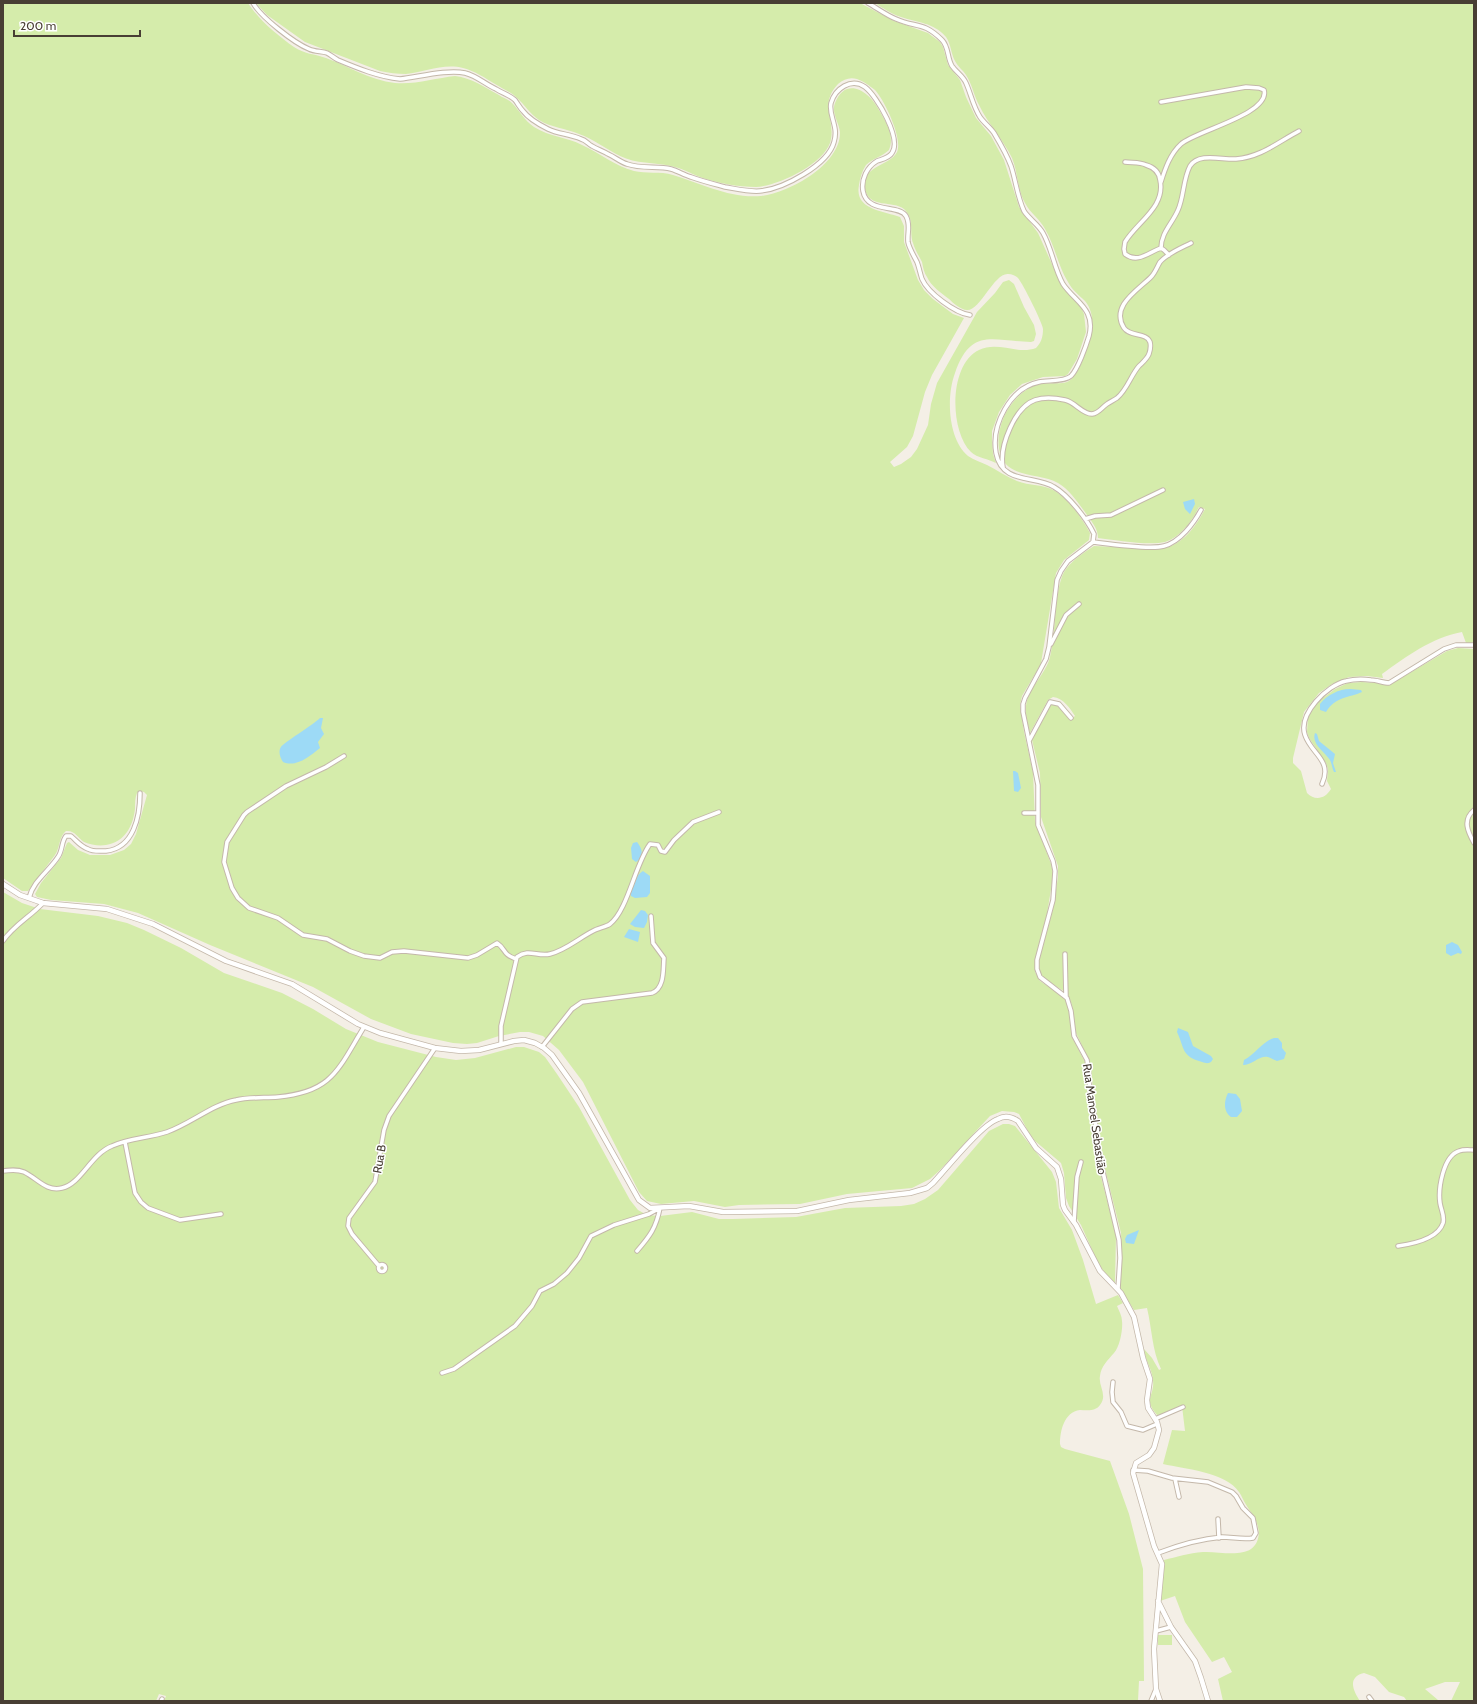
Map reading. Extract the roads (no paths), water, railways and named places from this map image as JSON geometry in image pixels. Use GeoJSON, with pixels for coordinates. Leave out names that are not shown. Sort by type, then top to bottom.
{"type":"FeatureCollection","features":[{"type":"Feature","properties":{"kind":"street"},"geometry":{"type":"LineString","coordinates":[[252,3],[264,17],[298,43],[311,50],[326,53],[348,63],[393,78],[410,78],[456,72],[474,76],[513,98],[528,118],[559,134],[584,140],[619,161],[637,166],[672,169],[710,183],[744,191],[761,191],[800,177],[807,173],[826,156],[833,146],[836,133],[831,110],[834,96],[844,86],[853,83],[859,84],[865,87],[877,101],[885,114],[895,142],[891,155],[876,162],[866,172],[862,186],[863,194],[866,200],[872,204],[885,209],[900,212],[905,215],[909,228],[909,245],[925,284],[951,306],[962,313],[970,315]]}},
{"type":"Feature","properties":{"kind":"street"},"geometry":{"type":"LineString","coordinates":[[868,3],[895,19],[928,28],[943,41],[946,46],[951,65],[966,82],[970,96],[980,117],[993,132],[1011,166],[1018,194],[1026,213],[1043,233],[1052,252],[1060,277],[1067,288],[1085,306],[1090,328],[1089,336],[1074,372],[1069,377],[1064,379],[1037,382],[1025,386],[1017,393],[1003,414],[996,433],[995,444],[998,462],[1004,470],[1024,480],[1056,487],[1068,498],[1085,519],[1094,534],[1093,542]]}},
{"type":"Feature","properties":{"kind":"street"},"geometry":{"type":"LineString","coordinates":[[1161,102],[1239,88],[1259,88],[1264,90],[1265,93],[1264,98],[1260,103],[1235,119],[1193,136],[1180,145],[1170,157],[1161,182],[1159,197],[1155,207],[1127,238],[1124,249],[1127,256],[1138,258],[1161,248]]}},
{"type":"Feature","properties":{"kind":"street"},"geometry":{"type":"LineString","coordinates":[[1161,248],[1162,237],[1178,210],[1189,169],[1196,160],[1208,158],[1247,158],[1274,146],[1300,131]]}},
{"type":"Feature","properties":{"kind":"street"},"geometry":{"type":"LineString","coordinates":[[1125,162],[1149,165],[1158,173],[1161,182]]}},
{"type":"Feature","properties":{"kind":"street"},"geometry":{"type":"LineString","coordinates":[[1004,470],[1002,452],[1008,431],[1019,415],[1033,401],[1048,398],[1067,400],[1087,413],[1094,414],[1119,396],[1148,356],[1150,349],[1150,342],[1146,338],[1130,334],[1124,328],[1121,318],[1122,309],[1130,294],[1151,278],[1160,262],[1169,255],[1191,243]]}},
{"type":"Feature","properties":{"kind":"street"},"geometry":{"type":"LineString","coordinates":[[1161,248],[1169,255]]}},
{"type":"Feature","properties":{"kind":"street"},"geometry":{"type":"LineString","coordinates":[[1085,519],[1095,516],[1111,515],[1163,490]]}},
{"type":"Feature","properties":{"kind":"street"},"geometry":{"type":"LineString","coordinates":[[1067,998],[1043,980],[1037,969],[1037,960],[1048,921],[1056,880],[1053,861],[1038,825],[1038,785],[1023,712],[1023,704],[1043,667],[1049,647],[1057,580],[1068,561],[1093,542],[1164,547],[1171,544],[1188,530],[1195,522],[1200,510]]}},
{"type":"Feature","properties":{"kind":"street"},"geometry":{"type":"LineString","coordinates":[[1049,647],[1066,615],[1079,604]]}},
{"type":"Feature","properties":{"kind":"street"},"geometry":{"type":"LineString","coordinates":[[1322,784],[1326,774],[1325,766],[1306,738],[1304,728],[1307,714],[1317,701],[1332,688],[1344,681],[1368,679],[1389,683],[1444,649],[1456,645],[1474,645]]}},
{"type":"Feature","properties":{"kind":"street"},"geometry":{"type":"LineString","coordinates":[[1029,741],[1050,702],[1059,704],[1071,718]]}},
{"type":"Feature","properties":{"kind":"street"},"geometry":{"type":"LineString","coordinates":[[344,756],[326,767],[286,786],[246,812],[227,842],[224,856],[229,882],[238,898],[253,910],[278,918],[303,935],[327,939],[350,951],[364,956],[380,958],[392,952],[404,951],[468,958],[477,955],[497,943],[501,946],[506,955],[516,959]]}},
{"type":"Feature","properties":{"kind":"street"},"geometry":{"type":"LineString","coordinates":[[29,898],[31,890],[60,855],[63,840],[66,836],[71,836],[80,845],[92,850],[115,849],[125,844],[132,832],[138,815],[140,793]]}},
{"type":"Feature","properties":{"kind":"street"},"geometry":{"type":"LineString","coordinates":[[1474,810],[1468,816],[1467,821],[1474,843]]}},
{"type":"Feature","properties":{"kind":"street"},"geometry":{"type":"LineString","coordinates":[[501,1044],[501,1026],[513,979],[516,959],[519,955],[529,952],[541,954],[565,948],[594,930],[609,925],[619,913],[650,844],[658,845],[660,851],[665,852],[674,840],[693,822],[719,812]]}},
{"type":"Feature","properties":{"kind":"street"},"geometry":{"type":"LineString","coordinates":[[1024,813],[1038,812]]}},
{"type":"Feature","properties":{"kind":"street"},"geometry":{"type":"LineString","coordinates":[[3,884],[12,891],[43,902],[108,910],[153,924],[226,961],[292,984],[306,991],[344,1016],[364,1027],[380,1033],[435,1048],[470,1051],[524,1040],[535,1043],[542,1047],[558,1062],[579,1093],[639,1200],[650,1208],[689,1206],[723,1212],[754,1210],[788,1211],[808,1209],[849,1200],[910,1194],[926,1188],[933,1183],[994,1120],[1001,1117],[1010,1117],[1018,1121],[1036,1148],[1057,1167],[1061,1179],[1063,1205],[1100,1271],[1119,1291],[1134,1317],[1143,1358],[1150,1379],[1147,1400],[1148,1408],[1156,1422],[1159,1434],[1154,1448],[1149,1455],[1136,1463],[1133,1470],[1133,1477],[1154,1548],[1158,1553],[1162,1565],[1154,1649],[1156,1689],[1160,1701]]}},
{"type":"Feature","properties":{"kind":"street"},"geometry":{"type":"LineString","coordinates":[[3,941],[16,925],[35,911],[43,902]]}},
{"type":"Feature","properties":{"kind":"street"},"geometry":{"type":"LineString","coordinates":[[542,1047],[577,1005],[589,1000],[652,993],[660,987],[664,956],[653,943],[651,916]]}},
{"type":"Feature","properties":{"kind":"street","name":"Rua Manoel Sebastião"},"geometry":{"type":"LineString","coordinates":[[1065,954],[1067,998],[1071,1011],[1074,1036],[1084,1052],[1088,1066],[1090,1096],[1094,1110],[1098,1151],[1119,1240],[1119,1291]]}},
{"type":"Feature","properties":{"kind":"street"},"geometry":{"type":"LineString","coordinates":[[3,1171],[21,1171],[46,1187],[56,1189],[63,1188],[76,1178],[98,1154],[112,1145],[166,1132],[192,1121],[222,1105],[236,1100],[295,1095],[316,1088],[332,1077],[340,1068],[364,1027]]}},
{"type":"Feature","properties":{"kind":"street","name":"Rua B"},"geometry":{"type":"LineString","coordinates":[[379,1266],[352,1234],[348,1226],[349,1218],[375,1182],[384,1130],[389,1116],[435,1048]]}},
{"type":"Feature","properties":{"kind":"street"},"geometry":{"type":"LineString","coordinates":[[125,1142],[135,1193],[141,1202],[148,1208],[180,1220],[221,1214]]}},
{"type":"Feature","properties":{"kind":"street"},"geometry":{"type":"LineString","coordinates":[[1398,1246],[1425,1240],[1440,1228],[1444,1219],[1440,1204],[1439,1186],[1444,1169],[1456,1152],[1461,1150],[1474,1150]]}},
{"type":"Feature","properties":{"kind":"street"},"geometry":{"type":"LineString","coordinates":[[1074,1223],[1077,1177],[1081,1162]]}},
{"type":"Feature","properties":{"kind":"street"},"geometry":{"type":"LineString","coordinates":[[637,1251],[651,1235],[657,1223],[660,1208]]}},
{"type":"Feature","properties":{"kind":"street"},"geometry":{"type":"LineString","coordinates":[[442,1373],[454,1369],[515,1326],[532,1306],[540,1291],[554,1284],[567,1273],[579,1258],[590,1236],[614,1225],[649,1214],[660,1208]]}},
{"type":"Feature","properties":{"kind":"street"},"geometry":{"type":"LineString","coordinates":[[1113,1382],[1113,1402],[1121,1412],[1127,1426],[1143,1430],[1183,1407]]}},
{"type":"Feature","properties":{"kind":"street"},"geometry":{"type":"LineString","coordinates":[[1133,1470],[1146,1471],[1175,1479],[1215,1484],[1234,1494],[1243,1508],[1252,1517],[1256,1533],[1254,1538],[1219,1538],[1181,1544],[1158,1553]]}},
{"type":"Feature","properties":{"kind":"street"},"geometry":{"type":"LineString","coordinates":[[1175,1479],[1179,1497]]}},
{"type":"Feature","properties":{"kind":"street"},"geometry":{"type":"LineString","coordinates":[[1218,1519],[1219,1538]]}},
{"type":"Feature","properties":{"kind":"street"},"geometry":{"type":"LineString","coordinates":[[1158,1601],[1171,1627],[1194,1661],[1208,1701]]}},
{"type":"Feature","properties":{"kind":"street"},"geometry":{"type":"LineString","coordinates":[[1156,1631],[1171,1627]]}},
{"type":"Feature","properties":{"kind":"street"},"geometry":{"type":"LineString","coordinates":[[1151,1701],[1156,1689]]}},
{"type":"Feature","properties":{"kind":"street"},"geometry":{"type":"LineString","coordinates":[[1369,1697],[1372,1701]]}},
{"type":"Feature","properties":{"kind":"water"},"geometry":{"type":"Polygon","coordinates":[[[1194,499],[1195,504],[1190,514],[1185,509],[1183,502],[1194,499]]]}},
{"type":"Feature","properties":{"kind":"water"},"geometry":{"type":"Polygon","coordinates":[[[1350,689],[1361,690],[1362,692],[1338,700],[1326,712],[1320,710],[1320,704],[1330,695],[1338,691],[1350,689]]]}},
{"type":"Feature","properties":{"kind":"water"},"geometry":{"type":"Polygon","coordinates":[[[320,718],[323,718],[321,728],[324,734],[318,742],[320,748],[307,758],[298,762],[283,762],[280,754],[281,747],[320,718]]]}},
{"type":"Feature","properties":{"kind":"water"},"geometry":{"type":"Polygon","coordinates":[[[1315,733],[1317,734],[1319,741],[1335,754],[1333,763],[1336,772],[1334,772],[1330,760],[1315,741],[1315,733]]]}},
{"type":"Feature","properties":{"kind":"water"},"geometry":{"type":"Polygon","coordinates":[[[1013,771],[1018,773],[1021,788],[1018,792],[1014,791],[1013,771]]]}},
{"type":"Feature","properties":{"kind":"water"},"geometry":{"type":"Polygon","coordinates":[[[637,842],[642,853],[639,860],[636,862],[632,859],[631,848],[633,843],[637,842]]]}},
{"type":"Feature","properties":{"kind":"water"},"geometry":{"type":"Polygon","coordinates":[[[643,871],[650,876],[650,893],[647,897],[635,898],[631,896],[633,886],[638,875],[643,871]]]}},
{"type":"Feature","properties":{"kind":"water"},"geometry":{"type":"Polygon","coordinates":[[[641,910],[645,911],[648,915],[644,928],[635,927],[630,924],[641,910]]]}},
{"type":"Feature","properties":{"kind":"water"},"geometry":{"type":"Polygon","coordinates":[[[629,929],[640,932],[638,942],[624,937],[629,929]]]}},
{"type":"Feature","properties":{"kind":"water"},"geometry":{"type":"Polygon","coordinates":[[[1452,942],[1458,945],[1462,952],[1461,954],[1458,953],[1451,956],[1446,953],[1446,945],[1452,942]]]}},
{"type":"Feature","properties":{"kind":"water"},"geometry":{"type":"Polygon","coordinates":[[[1178,1028],[1188,1032],[1193,1046],[1211,1056],[1213,1059],[1211,1062],[1207,1063],[1195,1060],[1187,1054],[1177,1032],[1178,1028]]]}},
{"type":"Feature","properties":{"kind":"water"},"geometry":{"type":"Polygon","coordinates":[[[1274,1038],[1278,1038],[1282,1043],[1282,1048],[1286,1053],[1284,1059],[1277,1061],[1265,1057],[1243,1065],[1244,1060],[1266,1042],[1274,1038]]]}},
{"type":"Feature","properties":{"kind":"water"},"geometry":{"type":"Polygon","coordinates":[[[1228,1093],[1236,1094],[1240,1099],[1242,1111],[1237,1117],[1231,1117],[1228,1115],[1225,1109],[1228,1093]]]}},
{"type":"Feature","properties":{"kind":"water"},"geometry":{"type":"Polygon","coordinates":[[[1139,1230],[1134,1244],[1126,1243],[1125,1239],[1127,1235],[1139,1230]]]}}]}
